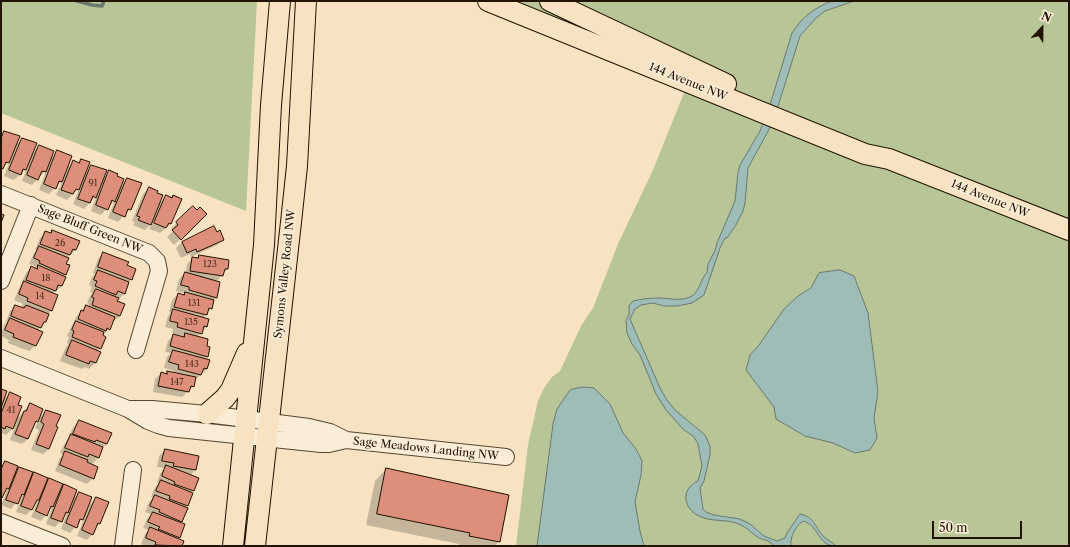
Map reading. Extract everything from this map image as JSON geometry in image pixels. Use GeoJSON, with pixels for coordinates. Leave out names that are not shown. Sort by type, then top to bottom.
{"type":"FeatureCollection","features":[{"type":"Feature","properties":{"kind":"main road","name":"Symons Valley Road NW"},"geometry":{"type":"LineString","coordinates":[[234,546],[264,245],[271,105],[280,1]]}},
{"type":"Feature","properties":{"kind":"main road"},"geometry":{"type":"LineString","coordinates":[[295,1],[304,24]]}},
{"type":"Feature","properties":{"kind":"main road","name":"Symons Valley Road NW"},"geometry":{"type":"LineString","coordinates":[[255,546],[297,166],[306,1]]}},
{"type":"Feature","properties":{"kind":"main road"},"geometry":{"type":"LineString","coordinates":[[304,24],[318,1]]}},
{"type":"Feature","properties":{"kind":"main road","name":"144 Avenue NW"},"geometry":{"type":"LineString","coordinates":[[488,1],[814,127],[865,154],[889,159],[1069,230]]}},
{"type":"Feature","properties":{"kind":"main road","name":"144 Avenue NW"},"geometry":{"type":"LineString","coordinates":[[550,1],[729,93]]}},
{"type":"Feature","properties":{"kind":"main road"},"geometry":{"type":"LineString","coordinates":[[207,414],[225,398],[231,390],[256,335]]}},
{"type":"Feature","properties":{"kind":"street","name":"Sage Bluff Green NW"},"geometry":{"type":"LineString","coordinates":[[1,194],[149,253],[157,261],[159,271],[136,350]]}},
{"type":"Feature","properties":{"kind":"street"},"geometry":{"type":"LineString","coordinates":[[1,281],[31,205]]}},
{"type":"Feature","properties":{"kind":"street"},"geometry":{"type":"LineString","coordinates":[[1,358],[128,409],[158,426],[169,428],[245,428]]}},
{"type":"Feature","properties":{"kind":"street"},"geometry":{"type":"LineString","coordinates":[[128,409],[152,409],[207,414],[245,428]]}},
{"type":"Feature","properties":{"kind":"street","name":"Sage Meadows Landing NW"},"geometry":{"type":"LineString","coordinates":[[245,428],[268,430],[321,444],[329,444],[346,440],[506,457]]}},
{"type":"Feature","properties":{"kind":"street"},"geometry":{"type":"LineString","coordinates":[[123,546],[133,470]]}},
{"type":"Feature","properties":{"kind":"street"},"geometry":{"type":"LineString","coordinates":[[1,522],[62,546]]}},
{"type":"Feature","properties":{"kind":"green space"},"geometry":{"type":"Polygon","coordinates":[[[1,1],[257,1],[246,211],[1,113],[1,1]]]}},
{"type":"Feature","properties":{"kind":"green space"},"geometry":{"type":"Polygon","coordinates":[[[505,1],[1069,1],[1069,546],[516,546],[528,445],[538,401],[544,388],[552,377],[560,371],[581,326],[593,308],[618,244],[653,170],[694,68],[505,1]]]}},
{"type":"Feature","properties":{"kind":"water"},"geometry":{"type":"Polygon","coordinates":[[[832,1],[854,1],[825,11],[816,18],[800,36],[773,122],[748,168],[743,211],[736,225],[727,238],[725,238],[720,248],[704,295],[692,303],[677,306],[664,306],[653,303],[641,305],[635,309],[630,319],[660,388],[667,400],[675,410],[705,435],[710,446],[710,455],[704,481],[700,488],[703,509],[714,515],[740,519],[750,524],[764,536],[777,541],[785,538],[800,514],[805,515],[809,517],[823,536],[836,546],[825,543],[813,527],[803,521],[794,532],[791,539],[791,546],[774,546],[768,541],[759,538],[741,525],[702,517],[697,515],[689,507],[686,497],[687,492],[693,484],[698,481],[702,466],[698,444],[694,437],[683,429],[666,410],[656,394],[640,355],[632,344],[627,333],[626,320],[629,315],[629,306],[633,301],[655,298],[684,299],[692,296],[697,291],[707,273],[708,264],[715,251],[735,201],[740,165],[760,131],[769,108],[792,33],[800,22],[809,14],[832,1]]]}},
{"type":"Feature","properties":{"kind":"water"},"geometry":{"type":"Polygon","coordinates":[[[840,270],[854,276],[868,313],[878,392],[874,418],[877,438],[870,450],[855,453],[833,443],[805,436],[776,419],[774,407],[746,370],[750,355],[759,345],[784,309],[798,296],[811,288],[819,273],[840,270]]]}},
{"type":"Feature","properties":{"kind":"water"},"geometry":{"type":"Polygon","coordinates":[[[583,387],[594,388],[610,404],[623,433],[636,449],[642,461],[641,475],[635,502],[644,546],[537,546],[553,424],[557,409],[570,390],[583,387]]]}},
{"type":"Feature","properties":{"kind":"building"},"geometry":{"type":"Polygon","coordinates":[[[4,131],[20,136],[9,163],[6,162],[3,169],[1,168],[1,139],[4,131]]]}},
{"type":"Feature","properties":{"kind":"building"},"geometry":{"type":"Polygon","coordinates":[[[22,138],[37,143],[26,170],[23,169],[21,175],[9,170],[22,138]]]}},
{"type":"Feature","properties":{"kind":"building"},"geometry":{"type":"Polygon","coordinates":[[[39,145],[54,151],[46,172],[42,171],[38,180],[27,175],[39,145]]]}},
{"type":"Feature","properties":{"kind":"building"},"geometry":{"type":"Polygon","coordinates":[[[57,150],[72,156],[62,182],[59,181],[56,189],[44,184],[57,150]]]}},
{"type":"Feature","properties":{"kind":"building"},"geometry":{"type":"Polygon","coordinates":[[[81,159],[90,162],[79,190],[76,189],[73,194],[61,190],[73,160],[79,163],[81,159]]]}},
{"type":"Feature","properties":{"kind":"building"},"geometry":{"type":"Polygon","coordinates":[[[91,165],[107,170],[96,198],[93,196],[90,203],[78,199],[91,165]]]}},
{"type":"Feature","properties":{"kind":"building"},"geometry":{"type":"Polygon","coordinates":[[[109,170],[118,174],[117,176],[124,179],[115,202],[112,200],[108,210],[96,205],[109,170]]]}},
{"type":"Feature","properties":{"kind":"building"},"geometry":{"type":"Polygon","coordinates":[[[127,178],[142,183],[131,210],[128,209],[125,217],[113,212],[127,178]]]}},
{"type":"Feature","properties":{"kind":"building"},"geometry":{"type":"Polygon","coordinates":[[[149,187],[158,191],[157,193],[163,195],[151,225],[138,220],[140,217],[137,216],[149,187]]]}},
{"type":"Feature","properties":{"kind":"building"},"geometry":{"type":"Polygon","coordinates":[[[166,195],[172,198],[173,195],[182,199],[171,224],[169,223],[166,228],[154,223],[166,195]]]}},
{"type":"Feature","properties":{"kind":"building"},"geometry":{"type":"Polygon","coordinates":[[[193,206],[197,210],[200,207],[207,214],[181,240],[172,230],[178,225],[176,222],[193,206]]]}},
{"type":"Feature","properties":{"kind":"building"},"geometry":{"type":"Polygon","coordinates":[[[1,214],[4,215],[1,223],[1,214]]]}},
{"type":"Feature","properties":{"kind":"building"},"geometry":{"type":"Polygon","coordinates":[[[214,226],[217,232],[220,230],[224,240],[197,252],[196,249],[187,253],[182,242],[214,226]]]}},
{"type":"Feature","properties":{"kind":"building"},"geometry":{"type":"Polygon","coordinates":[[[52,230],[80,241],[76,250],[73,249],[70,255],[40,244],[45,231],[51,233],[52,230]]]}},
{"type":"Feature","properties":{"kind":"building"},"geometry":{"type":"Polygon","coordinates":[[[39,246],[69,258],[66,264],[70,265],[66,275],[39,263],[40,261],[34,258],[39,246]]]}},
{"type":"Feature","properties":{"kind":"building"},"geometry":{"type":"Polygon","coordinates":[[[103,252],[129,262],[127,265],[136,269],[132,280],[98,267],[103,252]]]}},
{"type":"Feature","properties":{"kind":"building"},"geometry":{"type":"Polygon","coordinates":[[[199,255],[229,260],[228,269],[225,269],[223,276],[190,271],[192,257],[198,258],[199,255]]]}},
{"type":"Feature","properties":{"kind":"building"},"geometry":{"type":"Polygon","coordinates":[[[38,265],[66,277],[62,286],[58,285],[56,291],[26,280],[31,266],[37,269],[38,265]]]}},
{"type":"Feature","properties":{"kind":"building"},"geometry":{"type":"Polygon","coordinates":[[[98,270],[129,282],[125,294],[118,291],[116,295],[95,286],[97,281],[94,280],[98,270]]]}},
{"type":"Feature","properties":{"kind":"building"},"geometry":{"type":"Polygon","coordinates":[[[185,272],[220,282],[217,298],[189,290],[189,287],[181,285],[185,272]]]}},
{"type":"Feature","properties":{"kind":"building"},"geometry":{"type":"Polygon","coordinates":[[[24,281],[58,295],[52,311],[27,301],[28,298],[19,294],[24,281]]]}},
{"type":"Feature","properties":{"kind":"building"},"geometry":{"type":"Polygon","coordinates":[[[96,289],[119,298],[117,301],[125,304],[120,316],[92,305],[94,298],[92,297],[96,289]]]}},
{"type":"Feature","properties":{"kind":"building"},"geometry":{"type":"Polygon","coordinates":[[[185,292],[214,300],[212,309],[209,308],[207,315],[174,307],[178,293],[184,295],[185,292]]]}},
{"type":"Feature","properties":{"kind":"building"},"geometry":{"type":"Polygon","coordinates":[[[15,305],[24,308],[26,305],[49,314],[46,322],[44,322],[41,328],[11,316],[15,305]]]}},
{"type":"Feature","properties":{"kind":"building"},"geometry":{"type":"Polygon","coordinates":[[[86,305],[115,317],[110,330],[107,328],[106,331],[78,319],[81,310],[83,311],[86,305]]]}},
{"type":"Feature","properties":{"kind":"building"},"geometry":{"type":"Polygon","coordinates":[[[173,309],[209,319],[207,327],[204,326],[202,334],[177,327],[178,323],[170,321],[173,309]]]}},
{"type":"Feature","properties":{"kind":"building"},"geometry":{"type":"Polygon","coordinates":[[[10,318],[43,332],[36,346],[13,337],[14,334],[5,330],[10,318]]]}},
{"type":"Feature","properties":{"kind":"building"},"geometry":{"type":"Polygon","coordinates":[[[76,321],[104,332],[103,335],[106,337],[101,349],[72,337],[74,331],[72,330],[76,321]]]}},
{"type":"Feature","properties":{"kind":"building"},"geometry":{"type":"Polygon","coordinates":[[[185,333],[208,339],[207,346],[210,347],[208,357],[170,346],[173,334],[184,337],[185,333]]]}},
{"type":"Feature","properties":{"kind":"building"},"geometry":{"type":"Polygon","coordinates":[[[72,340],[101,352],[96,363],[90,361],[89,364],[66,355],[72,340]]]}},
{"type":"Feature","properties":{"kind":"building"},"geometry":{"type":"Polygon","coordinates":[[[173,350],[210,360],[207,369],[204,368],[201,375],[178,369],[179,365],[169,362],[173,350]]]}},
{"type":"Feature","properties":{"kind":"building"},"geometry":{"type":"Polygon","coordinates":[[[167,371],[196,377],[194,387],[191,386],[189,392],[158,386],[161,372],[167,374],[167,371]]]}},
{"type":"Feature","properties":{"kind":"building"},"geometry":{"type":"Polygon","coordinates":[[[1,389],[7,391],[1,408],[1,389]]]}},
{"type":"Feature","properties":{"kind":"building"},"geometry":{"type":"Polygon","coordinates":[[[10,392],[21,397],[18,405],[22,406],[13,429],[6,426],[5,429],[1,427],[1,414],[10,392]]]}},
{"type":"Feature","properties":{"kind":"building"},"geometry":{"type":"Polygon","coordinates":[[[30,403],[43,409],[38,422],[36,421],[28,439],[15,434],[24,411],[26,411],[30,403]]]}},
{"type":"Feature","properties":{"kind":"building"},"geometry":{"type":"Polygon","coordinates":[[[46,410],[61,415],[49,449],[36,444],[44,424],[41,422],[46,410]]]}},
{"type":"Feature","properties":{"kind":"building"},"geometry":{"type":"Polygon","coordinates":[[[79,420],[112,433],[107,444],[96,440],[95,442],[73,434],[79,420]]]}},
{"type":"Feature","properties":{"kind":"building"},"geometry":{"type":"Polygon","coordinates":[[[71,434],[103,447],[99,458],[89,454],[88,457],[65,448],[71,434]]]}},
{"type":"Feature","properties":{"kind":"building"},"geometry":{"type":"Polygon","coordinates":[[[165,449],[199,456],[196,470],[173,466],[174,463],[162,461],[165,449]]]}},
{"type":"Feature","properties":{"kind":"building"},"geometry":{"type":"Polygon","coordinates":[[[65,451],[88,460],[87,462],[98,467],[94,479],[60,465],[65,451]]]}},
{"type":"Feature","properties":{"kind":"building"},"geometry":{"type":"Polygon","coordinates":[[[5,461],[18,466],[9,489],[7,488],[1,498],[1,470],[5,461]]]}},
{"type":"Feature","properties":{"kind":"building"},"geometry":{"type":"Polygon","coordinates":[[[166,465],[199,478],[194,491],[174,484],[175,482],[162,476],[166,465]]]}},
{"type":"Feature","properties":{"kind":"building"},"geometry":{"type":"Polygon","coordinates":[[[19,467],[33,472],[24,495],[22,494],[18,504],[6,500],[19,467]]]}},
{"type":"Feature","properties":{"kind":"building"},"geometry":{"type":"Polygon","coordinates":[[[386,468],[509,495],[500,542],[469,536],[470,533],[377,514],[386,468]]]}},
{"type":"Feature","properties":{"kind":"building"},"geometry":{"type":"Polygon","coordinates":[[[34,472],[48,478],[39,500],[37,500],[32,510],[21,506],[34,472]]]}},
{"type":"Feature","properties":{"kind":"building"},"geometry":{"type":"Polygon","coordinates":[[[49,478],[63,484],[53,507],[51,506],[47,516],[36,511],[49,478]]]}},
{"type":"Feature","properties":{"kind":"building"},"geometry":{"type":"Polygon","coordinates":[[[161,480],[193,493],[188,506],[169,499],[170,496],[156,491],[161,480]]]}},
{"type":"Feature","properties":{"kind":"building"},"geometry":{"type":"Polygon","coordinates":[[[64,484],[77,490],[68,513],[66,512],[62,522],[51,518],[64,484]]]}},
{"type":"Feature","properties":{"kind":"building"},"geometry":{"type":"Polygon","coordinates":[[[79,492],[92,497],[83,520],[80,519],[77,528],[66,523],[79,492]]]}},
{"type":"Feature","properties":{"kind":"building"},"geometry":{"type":"Polygon","coordinates":[[[155,495],[188,508],[182,522],[159,512],[160,510],[150,506],[155,495]]]}},
{"type":"Feature","properties":{"kind":"building"},"geometry":{"type":"Polygon","coordinates":[[[96,497],[109,502],[100,524],[98,523],[93,535],[82,530],[96,497]]]}},
{"type":"Feature","properties":{"kind":"building"},"geometry":{"type":"Polygon","coordinates":[[[153,512],[185,524],[180,538],[158,529],[160,527],[148,522],[153,512]]]}},
{"type":"Feature","properties":{"kind":"building"},"geometry":{"type":"Polygon","coordinates":[[[150,527],[184,541],[182,546],[155,545],[156,542],[146,538],[150,527]]]}},
{"type":"Feature","properties":{"kind":"waterway"},"geometry":{"type":"LineString","coordinates":[[77,1],[102,6],[104,1]]}}]}
